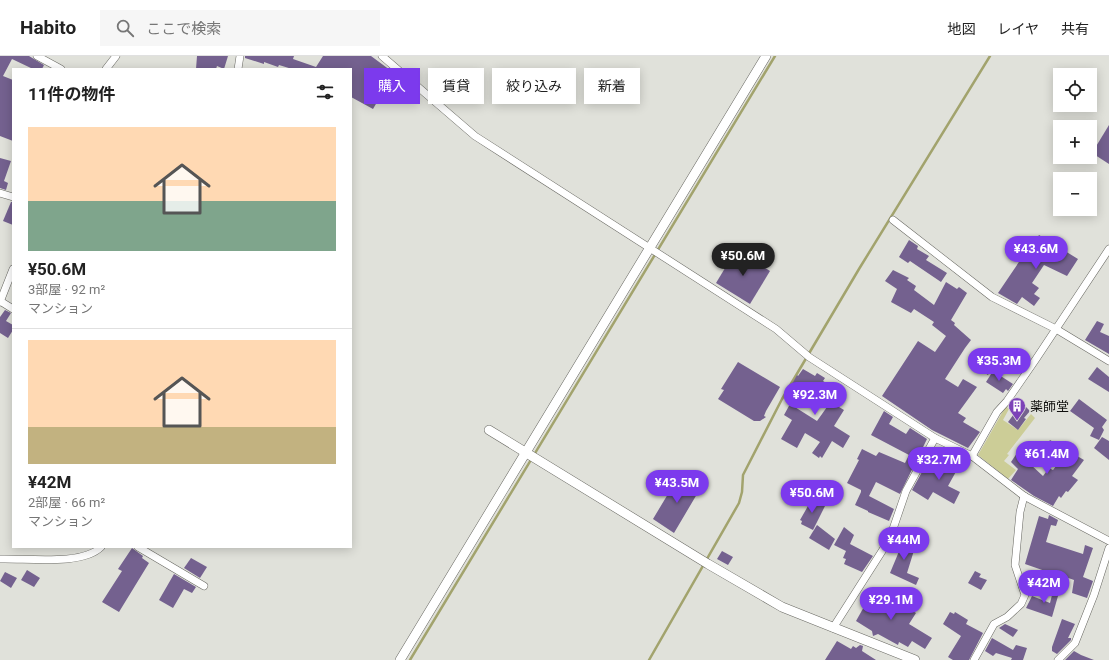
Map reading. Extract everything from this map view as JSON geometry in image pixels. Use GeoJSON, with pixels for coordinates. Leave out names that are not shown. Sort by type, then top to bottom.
{"type":"FeatureCollection","features":[{"type":"Feature","properties":{"kind":"street"},"geometry":{"type":"LineString","coordinates":[[37,56],[59,68]]}},
{"type":"Feature","properties":{"kind":"street"},"geometry":{"type":"LineString","coordinates":[[107,68],[116,56]]}},
{"type":"Feature","properties":{"kind":"street"},"geometry":{"type":"LineString","coordinates":[[238,68],[240,56]]}},
{"type":"Feature","properties":{"kind":"street"},"geometry":{"type":"LineString","coordinates":[[382,56],[475,136],[776,329],[809,357],[935,438],[972,456],[1024,496],[1109,542]]}},
{"type":"Feature","properties":{"kind":"street"},"geometry":{"type":"LineString","coordinates":[[400,660],[766,56]]}},
{"type":"Feature","properties":{"kind":"street"},"geometry":{"type":"LineString","coordinates":[[0,194],[12,198]]}},
{"type":"Feature","properties":{"kind":"street"},"geometry":{"type":"LineString","coordinates":[[894,220],[992,297],[1056,329],[1109,361]]}},
{"type":"Feature","properties":{"kind":"street"},"geometry":{"type":"LineString","coordinates":[[972,456],[997,412],[1007,401],[1109,249]]}},
{"type":"Feature","properties":{"kind":"street"},"geometry":{"type":"LineString","coordinates":[[12,271],[0,302],[12,308]]}},
{"type":"Feature","properties":{"kind":"street"},"geometry":{"type":"LineString","coordinates":[[489,430],[763,596],[803,617],[915,660]]}},
{"type":"Feature","properties":{"kind":"street"},"geometry":{"type":"LineString","coordinates":[[833,628],[884,548],[894,529],[906,491],[935,438]]}},
{"type":"Feature","properties":{"kind":"street"},"geometry":{"type":"LineString","coordinates":[[974,660],[994,624],[1007,617],[1020,604],[1025,596],[1015,565],[1020,512],[1024,496]]}},
{"type":"Feature","properties":{"kind":"street"},"geometry":{"type":"LineString","coordinates":[[0,559],[76,559],[91,554],[99,548]]}},
{"type":"Feature","properties":{"kind":"street"},"geometry":{"type":"LineString","coordinates":[[140,548],[204,586]]}},
{"type":"Feature","properties":{"kind":"street"},"geometry":{"type":"LineString","coordinates":[[1058,660],[1074,643],[1094,595],[1109,548]]}},
{"type":"Feature","properties":{"kind":"green space"},"geometry":{"type":"Polygon","coordinates":[[[1006,406],[1009,409],[1003,420],[1018,430],[1031,414],[1035,418],[1007,454],[1009,455],[1004,461],[1016,470],[1008,479],[978,455],[1006,406]]]}},
{"type":"Feature","properties":{"kind":"building"},"geometry":{"type":"Polygon","coordinates":[[[0,56],[29,56],[44,65],[42,68],[31,68],[12,59],[3,76],[12,80],[12,141],[0,136],[0,56]]]}},
{"type":"Feature","properties":{"kind":"building"},"geometry":{"type":"Polygon","coordinates":[[[197,56],[228,56],[224,68],[217,66],[216,68],[196,68],[197,56]]]}},
{"type":"Feature","properties":{"kind":"building"},"geometry":{"type":"Polygon","coordinates":[[[245,56],[294,56],[293,59],[316,67],[323,56],[371,56],[387,68],[364,68],[364,104],[376,104],[373,109],[352,98],[352,68],[289,68],[279,65],[278,67],[264,62],[264,64],[245,58],[245,56]]]}},
{"type":"Feature","properties":{"kind":"building"},"geometry":{"type":"Polygon","coordinates":[[[1109,125],[1109,164],[1097,156],[1097,145],[1109,125]]]}},
{"type":"Feature","properties":{"kind":"building"},"geometry":{"type":"Polygon","coordinates":[[[0,158],[11,161],[4,181],[8,183],[6,190],[0,188],[0,158]]]}},
{"type":"Feature","properties":{"kind":"building"},"geometry":{"type":"Polygon","coordinates":[[[11,202],[12,202],[12,225],[3,221],[11,202]]]}},
{"type":"Feature","properties":{"kind":"building"},"geometry":{"type":"Polygon","coordinates":[[[1039,235],[1078,259],[1067,276],[1044,265],[1032,283],[1039,288],[1034,294],[1040,298],[1034,306],[1022,297],[1017,304],[998,293],[1023,256],[1025,258],[1039,235]]]}},
{"type":"Feature","properties":{"kind":"building"},"geometry":{"type":"Polygon","coordinates":[[[909,240],[918,246],[917,249],[929,256],[926,260],[947,273],[941,282],[910,261],[908,263],[899,257],[909,240]]]}},
{"type":"Feature","properties":{"kind":"building"},"geometry":{"type":"Polygon","coordinates":[[[736,250],[770,271],[750,304],[716,283],[736,250]]]}},
{"type":"Feature","properties":{"kind":"building"},"geometry":{"type":"Polygon","coordinates":[[[893,270],[909,278],[907,280],[916,286],[914,290],[934,305],[946,282],[957,289],[959,287],[967,293],[951,320],[955,323],[954,325],[971,340],[945,379],[958,387],[963,379],[977,387],[958,413],[966,418],[963,422],[980,432],[968,448],[932,430],[882,396],[918,341],[935,352],[946,336],[932,325],[934,322],[914,309],[911,313],[891,302],[897,289],[885,281],[893,270]]]}},
{"type":"Feature","properties":{"kind":"building"},"geometry":{"type":"Polygon","coordinates":[[[5,310],[11,313],[6,321],[12,324],[12,332],[8,338],[0,333],[0,317],[5,310]]]}},
{"type":"Feature","properties":{"kind":"building"},"geometry":{"type":"Polygon","coordinates":[[[1097,321],[1104,324],[1100,332],[1109,336],[1109,354],[1085,340],[1097,321]]]}},
{"type":"Feature","properties":{"kind":"building"},"geometry":{"type":"Polygon","coordinates":[[[738,362],[780,387],[766,411],[764,416],[766,417],[760,421],[754,421],[718,399],[724,390],[721,389],[738,362]]]}},
{"type":"Feature","properties":{"kind":"building"},"geometry":{"type":"Polygon","coordinates":[[[984,362],[992,368],[988,375],[979,369],[984,362]]]}},
{"type":"Feature","properties":{"kind":"building"},"geometry":{"type":"Polygon","coordinates":[[[1097,367],[1109,377],[1109,392],[1088,379],[1097,367]]]}},
{"type":"Feature","properties":{"kind":"building"},"geometry":{"type":"Polygon","coordinates":[[[803,369],[815,376],[817,373],[825,378],[823,381],[846,396],[839,407],[844,410],[834,426],[850,436],[843,448],[832,441],[822,458],[820,456],[819,458],[812,453],[820,442],[805,433],[797,448],[781,439],[792,420],[784,415],[790,404],[817,421],[832,400],[807,385],[799,400],[787,393],[797,375],[798,376],[803,369]]]}},
{"type":"Feature","properties":{"kind":"building"},"geometry":{"type":"Polygon","coordinates":[[[993,371],[1013,384],[1008,391],[1006,389],[1003,393],[986,382],[993,371]]]}},
{"type":"Feature","properties":{"kind":"building"},"geometry":{"type":"Polygon","coordinates":[[[1079,399],[1107,420],[1102,427],[1104,430],[1099,440],[1090,436],[1094,428],[1070,411],[1079,399]]]}},
{"type":"Feature","properties":{"kind":"building"},"geometry":{"type":"Polygon","coordinates":[[[1022,403],[1030,411],[1024,418],[1026,419],[1018,430],[1008,422],[1022,403]]]}},
{"type":"Feature","properties":{"kind":"building"},"geometry":{"type":"Polygon","coordinates":[[[884,411],[893,417],[889,424],[906,434],[910,428],[927,439],[900,494],[876,482],[869,496],[894,509],[889,521],[855,505],[861,490],[847,483],[859,460],[857,459],[862,449],[876,456],[879,452],[905,463],[909,455],[871,435],[884,411]]]}},
{"type":"Feature","properties":{"kind":"building"},"geometry":{"type":"Polygon","coordinates":[[[1102,437],[1109,441],[1109,460],[1094,448],[1102,437]]]}},
{"type":"Feature","properties":{"kind":"building"},"geometry":{"type":"Polygon","coordinates":[[[1050,440],[1084,460],[1072,476],[1078,480],[1061,498],[1059,496],[1053,506],[1034,496],[1011,480],[1018,469],[1011,462],[1019,450],[1033,462],[1030,464],[1043,476],[1049,468],[1053,470],[1062,458],[1046,446],[1050,440]]]}},
{"type":"Feature","properties":{"kind":"building"},"geometry":{"type":"Polygon","coordinates":[[[957,454],[963,457],[963,459],[948,486],[960,492],[954,504],[933,492],[928,500],[912,490],[927,463],[940,470],[945,462],[951,465],[957,454]]]}},
{"type":"Feature","properties":{"kind":"building"},"geometry":{"type":"Polygon","coordinates":[[[680,474],[700,489],[674,533],[653,519],[680,474]]]}},
{"type":"Feature","properties":{"kind":"building"},"geometry":{"type":"Polygon","coordinates":[[[812,499],[825,506],[813,530],[801,524],[802,521],[800,520],[812,499]]]}},
{"type":"Feature","properties":{"kind":"building"},"geometry":{"type":"Polygon","coordinates":[[[1049,515],[1058,520],[1056,526],[1051,525],[1046,542],[1083,554],[1085,545],[1093,548],[1083,577],[1093,581],[1087,598],[1072,593],[1074,580],[1060,575],[1059,578],[1047,575],[1048,572],[1025,564],[1039,516],[1048,519],[1049,515]]]}},
{"type":"Feature","properties":{"kind":"building"},"geometry":{"type":"Polygon","coordinates":[[[817,525],[835,539],[829,550],[809,538],[817,525]]]}},
{"type":"Feature","properties":{"kind":"building"},"geometry":{"type":"Polygon","coordinates":[[[844,527],[854,535],[850,544],[873,556],[862,572],[844,564],[846,559],[843,558],[846,551],[834,545],[844,527]]]}},
{"type":"Feature","properties":{"kind":"building"},"geometry":{"type":"Polygon","coordinates":[[[897,538],[916,544],[907,573],[919,578],[916,585],[890,573],[900,549],[894,547],[897,538]]]}},
{"type":"Feature","properties":{"kind":"building"},"geometry":{"type":"Polygon","coordinates":[[[132,548],[143,556],[142,558],[149,563],[119,612],[102,602],[122,571],[118,569],[132,548]]]}},
{"type":"Feature","properties":{"kind":"building"},"geometry":{"type":"Polygon","coordinates":[[[722,551],[733,557],[728,565],[717,559],[722,551]]]}},
{"type":"Feature","properties":{"kind":"building"},"geometry":{"type":"Polygon","coordinates":[[[191,558],[207,567],[200,578],[184,568],[191,558]]]}},
{"type":"Feature","properties":{"kind":"building"},"geometry":{"type":"Polygon","coordinates":[[[27,570],[40,578],[34,587],[21,580],[27,570]]]}},
{"type":"Feature","properties":{"kind":"building"},"geometry":{"type":"Polygon","coordinates":[[[975,571],[981,574],[979,577],[987,580],[981,590],[968,583],[975,571]]]}},
{"type":"Feature","properties":{"kind":"building"},"geometry":{"type":"Polygon","coordinates":[[[5,572],[17,578],[11,588],[0,581],[5,572]]]}},
{"type":"Feature","properties":{"kind":"building"},"geometry":{"type":"Polygon","coordinates":[[[174,574],[196,587],[192,593],[184,589],[173,608],[159,600],[174,574]]]}},
{"type":"Feature","properties":{"kind":"building"},"geometry":{"type":"Polygon","coordinates":[[[1054,587],[1060,589],[1052,617],[1026,608],[1032,596],[1050,603],[1054,587]]]}},
{"type":"Feature","properties":{"kind":"building"},"geometry":{"type":"Polygon","coordinates":[[[874,589],[916,613],[909,624],[932,638],[925,649],[912,641],[908,647],[899,642],[898,645],[878,634],[873,636],[872,631],[856,621],[874,589]]]}},
{"type":"Feature","properties":{"kind":"building"},"geometry":{"type":"Polygon","coordinates":[[[950,612],[954,614],[955,612],[968,620],[966,624],[983,633],[969,660],[953,660],[948,657],[961,636],[943,624],[950,612]]]}},
{"type":"Feature","properties":{"kind":"building"},"geometry":{"type":"Polygon","coordinates":[[[1062,619],[1075,624],[1068,638],[1071,638],[1071,640],[1057,654],[1052,651],[1052,647],[1062,619]]]}},
{"type":"Feature","properties":{"kind":"building"},"geometry":{"type":"Polygon","coordinates":[[[1005,624],[1018,630],[1013,637],[999,628],[1005,624]]]}},
{"type":"Feature","properties":{"kind":"building"},"geometry":{"type":"Polygon","coordinates":[[[992,638],[1013,650],[1016,645],[1027,648],[1023,660],[1011,660],[1012,658],[996,653],[993,656],[985,651],[992,638]]]}},
{"type":"Feature","properties":{"kind":"building"},"geometry":{"type":"Polygon","coordinates":[[[837,641],[851,649],[853,646],[856,648],[860,645],[863,646],[862,651],[876,660],[825,660],[837,641]]]}},
{"type":"Feature","properties":{"kind":"building"},"geometry":{"type":"Polygon","coordinates":[[[1074,651],[1081,655],[1094,660],[1065,660],[1074,651]]]}},
{"type":"Feature","properties":{"kind":"waterway"},"geometry":{"type":"LineString","coordinates":[[410,660],[775,56]]}},
{"type":"Feature","properties":{"kind":"waterway"},"geometry":{"type":"LineString","coordinates":[[649,660],[739,503],[742,492],[743,475],[782,399],[859,269],[990,56]]}},
{"type":"Feature","properties":{"kind":"place","name":"薬師堂"},"geometry":{"type":"Point","coordinates":[1017,421]}}]}
